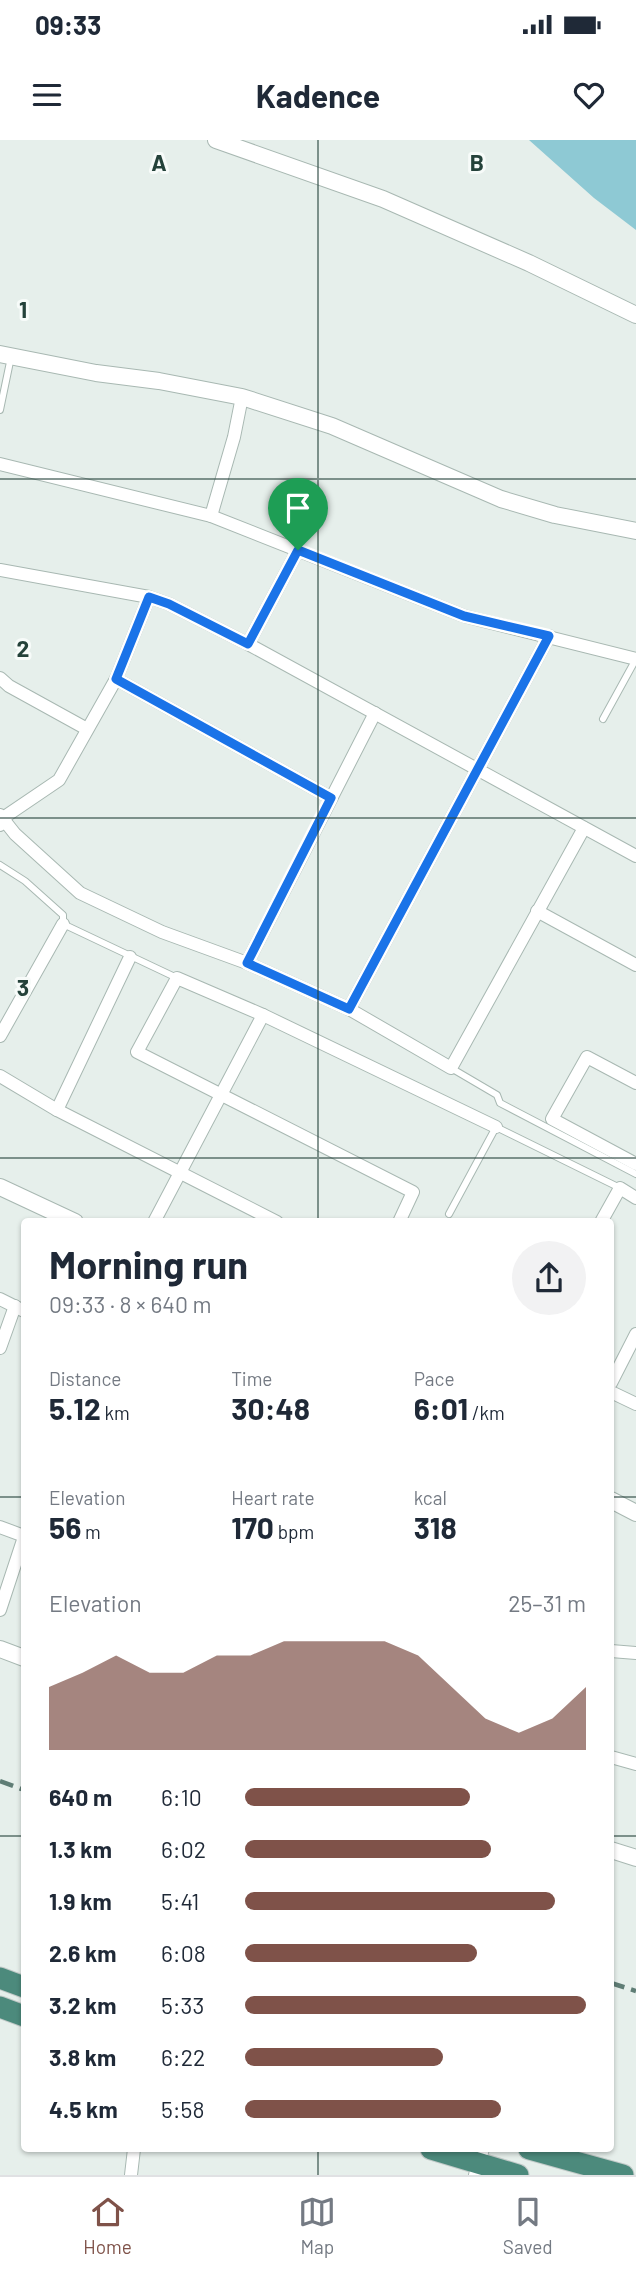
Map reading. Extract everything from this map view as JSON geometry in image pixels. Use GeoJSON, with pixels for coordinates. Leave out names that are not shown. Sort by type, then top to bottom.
{"type":"FeatureCollection","features":[{"type":"Feature","properties":{"kind":"highway"},"geometry":{"type":"LineString","coordinates":[[0,1978],[21,1985]]}},
{"type":"Feature","properties":{"kind":"highway"},"geometry":{"type":"LineString","coordinates":[[0,2007],[21,2014]]}},
{"type":"Feature","properties":{"kind":"highway"},"geometry":{"type":"LineString","coordinates":[[441,2152],[518,2175]]}},
{"type":"Feature","properties":{"kind":"highway"},"geometry":{"type":"LineString","coordinates":[[539,2152],[623,2175]]}},
{"type":"Feature","properties":{"kind":"street"},"geometry":{"type":"LineString","coordinates":[[216,140],[383,198],[565,279],[636,315]]}},
{"type":"Feature","properties":{"kind":"street"},"geometry":{"type":"LineString","coordinates":[[6,356],[242,397],[332,426],[501,499],[555,514],[636,531]]}},
{"type":"Feature","properties":{"kind":"street"},"geometry":{"type":"LineString","coordinates":[[211,516],[234,437],[242,397]]}},
{"type":"Feature","properties":{"kind":"street"},"geometry":{"type":"LineString","coordinates":[[0,464],[211,516],[464,616],[636,659]]}},
{"type":"Feature","properties":{"kind":"street"},"geometry":{"type":"LineString","coordinates":[[248,644],[298,550]]}},
{"type":"Feature","properties":{"kind":"street"},"geometry":{"type":"LineString","coordinates":[[0,570],[149,597],[169,604],[479,768],[636,856]]}},
{"type":"Feature","properties":{"kind":"street"},"geometry":{"type":"LineString","coordinates":[[149,597],[116,679],[59,780],[1,819],[80,893],[162,932],[247,963],[349,1009],[451,1068],[584,828]]}},
{"type":"Feature","properties":{"kind":"street"},"geometry":{"type":"LineString","coordinates":[[349,1009],[549,636]]}},
{"type":"Feature","properties":{"kind":"street"},"geometry":{"type":"LineString","coordinates":[[0,678],[9,686],[87,729]]}},
{"type":"Feature","properties":{"kind":"street"},"geometry":{"type":"LineString","coordinates":[[116,679],[331,798]]}},
{"type":"Feature","properties":{"kind":"street"},"geometry":{"type":"LineString","coordinates":[[247,963],[375,713]]}},
{"type":"Feature","properties":{"kind":"street"},"geometry":{"type":"LineString","coordinates":[[537,911],[636,965]]}},
{"type":"Feature","properties":{"kind":"street"},"geometry":{"type":"LineString","coordinates":[[0,1036],[63,924]]}},
{"type":"Feature","properties":{"kind":"street"},"geometry":{"type":"LineString","coordinates":[[57,1110],[130,957]]}},
{"type":"Feature","properties":{"kind":"street"},"geometry":{"type":"LineString","coordinates":[[401,1218],[413,1192],[137,1052],[177,978],[263,1015],[496,1128]]}},
{"type":"Feature","properties":{"kind":"street"},"geometry":{"type":"LineString","coordinates":[[156,1218],[263,1015]]}},
{"type":"Feature","properties":{"kind":"street"},"geometry":{"type":"LineString","coordinates":[[636,1083],[587,1057],[552,1119],[636,1164]]}},
{"type":"Feature","properties":{"kind":"street"},"geometry":{"type":"LineString","coordinates":[[0,1076],[57,1110],[269,1218]]}},
{"type":"Feature","properties":{"kind":"street"},"geometry":{"type":"LineString","coordinates":[[0,1187],[66,1218]]}},
{"type":"Feature","properties":{"kind":"street"},"geometry":{"type":"LineString","coordinates":[[603,1218],[620,1188],[636,1198]]}},
{"type":"Feature","properties":{"kind":"street"},"geometry":{"type":"LineString","coordinates":[[0,1299],[20,1309],[0,1348]]}},
{"type":"Feature","properties":{"kind":"street"},"geometry":{"type":"LineString","coordinates":[[614,1377],[636,1334]]}},
{"type":"Feature","properties":{"kind":"street"},"geometry":{"type":"LineString","coordinates":[[614,1393],[636,1404]]}},
{"type":"Feature","properties":{"kind":"street"},"geometry":{"type":"LineString","coordinates":[[614,1502],[636,1513]]}},
{"type":"Feature","properties":{"kind":"street"},"geometry":{"type":"LineString","coordinates":[[0,1527],[21,1535]]}},
{"type":"Feature","properties":{"kind":"street"},"geometry":{"type":"LineString","coordinates":[[0,1610],[21,1545]]}},
{"type":"Feature","properties":{"kind":"street"},"geometry":{"type":"LineString","coordinates":[[0,1649],[21,1657]]}},
{"type":"Feature","properties":{"kind":"street"},"geometry":{"type":"LineString","coordinates":[[614,1651],[636,1653]]}},
{"type":"Feature","properties":{"kind":"street"},"geometry":{"type":"LineString","coordinates":[[614,1758],[636,1764]]}},
{"type":"Feature","properties":{"kind":"street"},"geometry":{"type":"LineString","coordinates":[[614,1851],[636,1858]]}},
{"type":"Feature","properties":{"kind":"street"},"geometry":{"type":"LineString","coordinates":[[131,2175],[134,2152]]}},
{"type":"Feature","properties":{"kind":"lane"},"geometry":{"type":"LineString","coordinates":[[0,410],[6,356]]}},
{"type":"Feature","properties":{"kind":"lane"},"geometry":{"type":"LineString","coordinates":[[603,719],[636,659]]}},
{"type":"Feature","properties":{"kind":"lane"},"geometry":{"type":"LineString","coordinates":[[0,865],[25,881],[63,915],[63,924],[177,978]]}},
{"type":"Feature","properties":{"kind":"lane"},"geometry":{"type":"LineString","coordinates":[[451,1068],[497,1095],[500,1103],[636,1174]]}},
{"type":"Feature","properties":{"kind":"lane"},"geometry":{"type":"LineString","coordinates":[[449,1214],[496,1128],[620,1188]]}},
{"type":"Feature","properties":{"kind":"water"},"geometry":{"type":"Polygon","coordinates":[[[529,140],[636,140],[636,230],[594,198],[529,140]]]}},
{"type":"Feature","properties":{"kind":"railway"},"geometry":{"type":"LineString","coordinates":[[0,1781],[21,1789]]}},
{"type":"Feature","properties":{"kind":"railway"},"geometry":{"type":"LineString","coordinates":[[614,1984],[636,1991]]}},
{"type":"Feature","properties":{"kind":"route"},"geometry":{"type":"LineString","coordinates":[[298,550],[464,616],[549,636],[349,1009],[247,963],[331,798],[116,679],[149,597],[169,604],[248,644],[298,550]]}}]}
